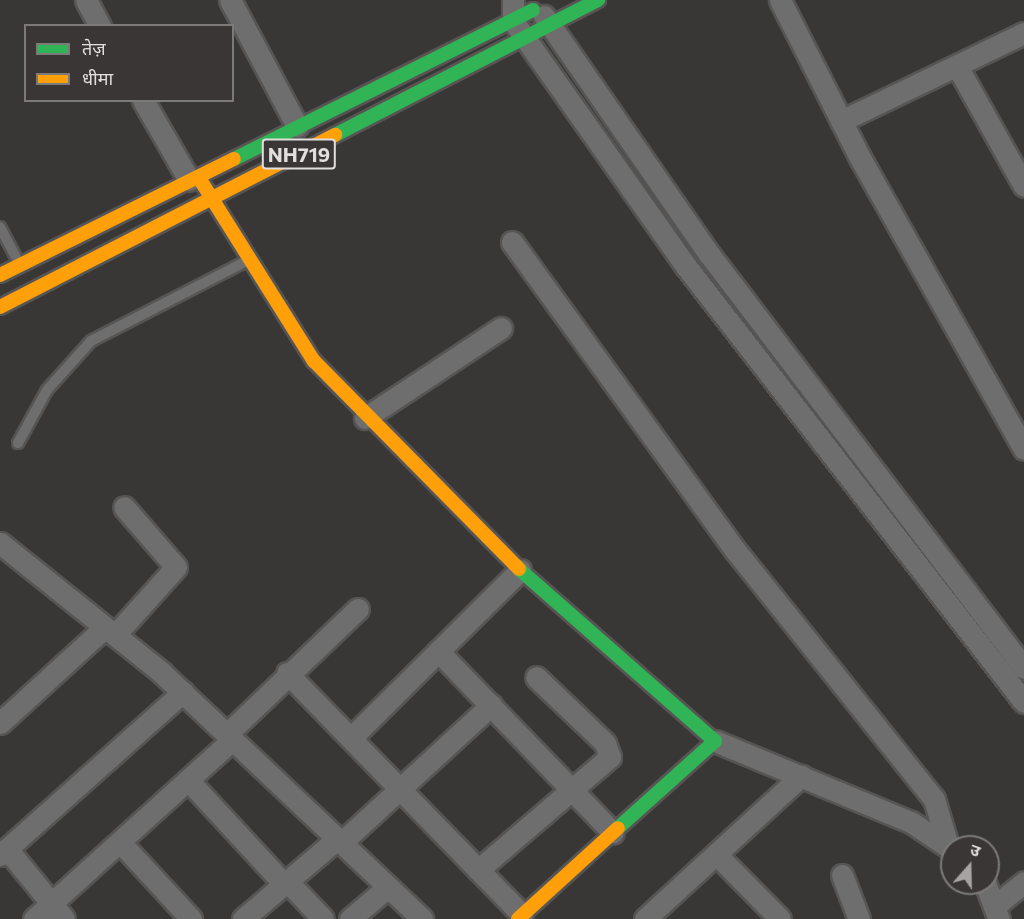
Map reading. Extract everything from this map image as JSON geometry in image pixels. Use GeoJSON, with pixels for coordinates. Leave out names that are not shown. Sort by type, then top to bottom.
{"type":"FeatureCollection","features":[{"type":"Feature","properties":{"kind":"main road","name":"NH719"},"geometry":{"type":"LineString","coordinates":[[0,307],[526,40],[598,0]]}},
{"type":"Feature","properties":{"kind":"main road","name":"NH719"},"geometry":{"type":"LineString","coordinates":[[0,275],[297,126],[513,10],[540,2]]}},
{"type":"Feature","properties":{"kind":"main road"},"geometry":{"type":"LineString","coordinates":[[193,177],[211,198],[247,261],[314,361],[365,418],[520,570],[715,741],[526,916]]}},
{"type":"Feature","properties":{"kind":"street"},"geometry":{"type":"LineString","coordinates":[[86,0],[99,24]]}},
{"type":"Feature","properties":{"kind":"street"},"geometry":{"type":"LineString","coordinates":[[230,0],[297,126]]}},
{"type":"Feature","properties":{"kind":"street"},"geometry":{"type":"LineString","coordinates":[[780,0],[841,121],[1024,448]]}},
{"type":"Feature","properties":{"kind":"street"},"geometry":{"type":"LineString","coordinates":[[540,2],[551,25],[710,254],[1024,668]]}},
{"type":"Feature","properties":{"kind":"street"},"geometry":{"type":"LineString","coordinates":[[513,10],[526,40],[685,265],[1024,702]]}},
{"type":"Feature","properties":{"kind":"street"},"geometry":{"type":"LineString","coordinates":[[841,121],[1024,33]]}},
{"type":"Feature","properties":{"kind":"street"},"geometry":{"type":"LineString","coordinates":[[957,66],[1024,186]]}},
{"type":"Feature","properties":{"kind":"street"},"geometry":{"type":"LineString","coordinates":[[144,102],[193,177]]}},
{"type":"Feature","properties":{"kind":"street"},"geometry":{"type":"LineString","coordinates":[[512,242],[735,550],[934,799],[946,835]]}},
{"type":"Feature","properties":{"kind":"street"},"geometry":{"type":"LineString","coordinates":[[365,418],[501,328]]}},
{"type":"Feature","properties":{"kind":"street"},"geometry":{"type":"LineString","coordinates":[[0,723],[110,631],[176,567],[124,507]]}},
{"type":"Feature","properties":{"kind":"street"},"geometry":{"type":"LineString","coordinates":[[0,543],[183,692],[422,919]]}},
{"type":"Feature","properties":{"kind":"street"},"geometry":{"type":"LineString","coordinates":[[352,737],[520,570]]}},
{"type":"Feature","properties":{"kind":"street"},"geometry":{"type":"LineString","coordinates":[[34,919],[57,912],[120,842],[188,780],[230,737],[287,672],[358,609]]}},
{"type":"Feature","properties":{"kind":"street"},"geometry":{"type":"LineString","coordinates":[[438,651],[613,833]]}},
{"type":"Feature","properties":{"kind":"street"},"geometry":{"type":"LineString","coordinates":[[287,672],[478,870],[526,916]]}},
{"type":"Feature","properties":{"kind":"street"},"geometry":{"type":"LineString","coordinates":[[478,870],[608,763],[610,750],[536,677]]}},
{"type":"Feature","properties":{"kind":"street"},"geometry":{"type":"LineString","coordinates":[[57,912],[3,852],[183,692]]}},
{"type":"Feature","properties":{"kind":"street"},"geometry":{"type":"LineString","coordinates":[[243,919],[339,841],[491,705]]}},
{"type":"Feature","properties":{"kind":"street"},"geometry":{"type":"LineString","coordinates":[[715,741],[911,822],[940,841]]}},
{"type":"Feature","properties":{"kind":"street"},"geometry":{"type":"LineString","coordinates":[[650,917],[801,776]]}},
{"type":"Feature","properties":{"kind":"street"},"geometry":{"type":"LineString","coordinates":[[188,780],[323,919]]}},
{"type":"Feature","properties":{"kind":"street"},"geometry":{"type":"LineString","coordinates":[[120,842],[191,919]]}},
{"type":"Feature","properties":{"kind":"street"},"geometry":{"type":"LineString","coordinates":[[716,854],[780,919]]}},
{"type":"Feature","properties":{"kind":"street"},"geometry":{"type":"LineString","coordinates":[[842,874],[860,919]]}},
{"type":"Feature","properties":{"kind":"street"},"geometry":{"type":"LineString","coordinates":[[990,895],[998,912],[1024,882]]}},
{"type":"Feature","properties":{"kind":"street"},"geometry":{"type":"LineString","coordinates":[[350,919],[387,887]]}},
{"type":"Feature","properties":{"kind":"lane"},"geometry":{"type":"LineString","coordinates":[[0,227],[33,290]]}},
{"type":"Feature","properties":{"kind":"lane"},"geometry":{"type":"LineString","coordinates":[[18,442],[47,390],[91,341],[247,261]]}},
{"type":"Feature","properties":{"kind":"traffic: fast"},"geometry":{"type":"LineString","coordinates":[[335,135],[598,0]]}},
{"type":"Feature","properties":{"kind":"traffic: fast"},"geometry":{"type":"LineString","coordinates":[[234,159],[533,10]]}},
{"type":"Feature","properties":{"kind":"traffic: fast"},"geometry":{"type":"LineString","coordinates":[[519,569],[715,741],[618,828]]}},
{"type":"Feature","properties":{"kind":"traffic: slow"},"geometry":{"type":"LineString","coordinates":[[0,307],[335,135]]}},
{"type":"Feature","properties":{"kind":"traffic: slow"},"geometry":{"type":"LineString","coordinates":[[0,275],[234,159]]}},
{"type":"Feature","properties":{"kind":"traffic: slow"},"geometry":{"type":"LineString","coordinates":[[199,178],[314,361],[519,569]]}},
{"type":"Feature","properties":{"kind":"traffic: slow"},"geometry":{"type":"LineString","coordinates":[[518,919],[618,828]]}}]}
